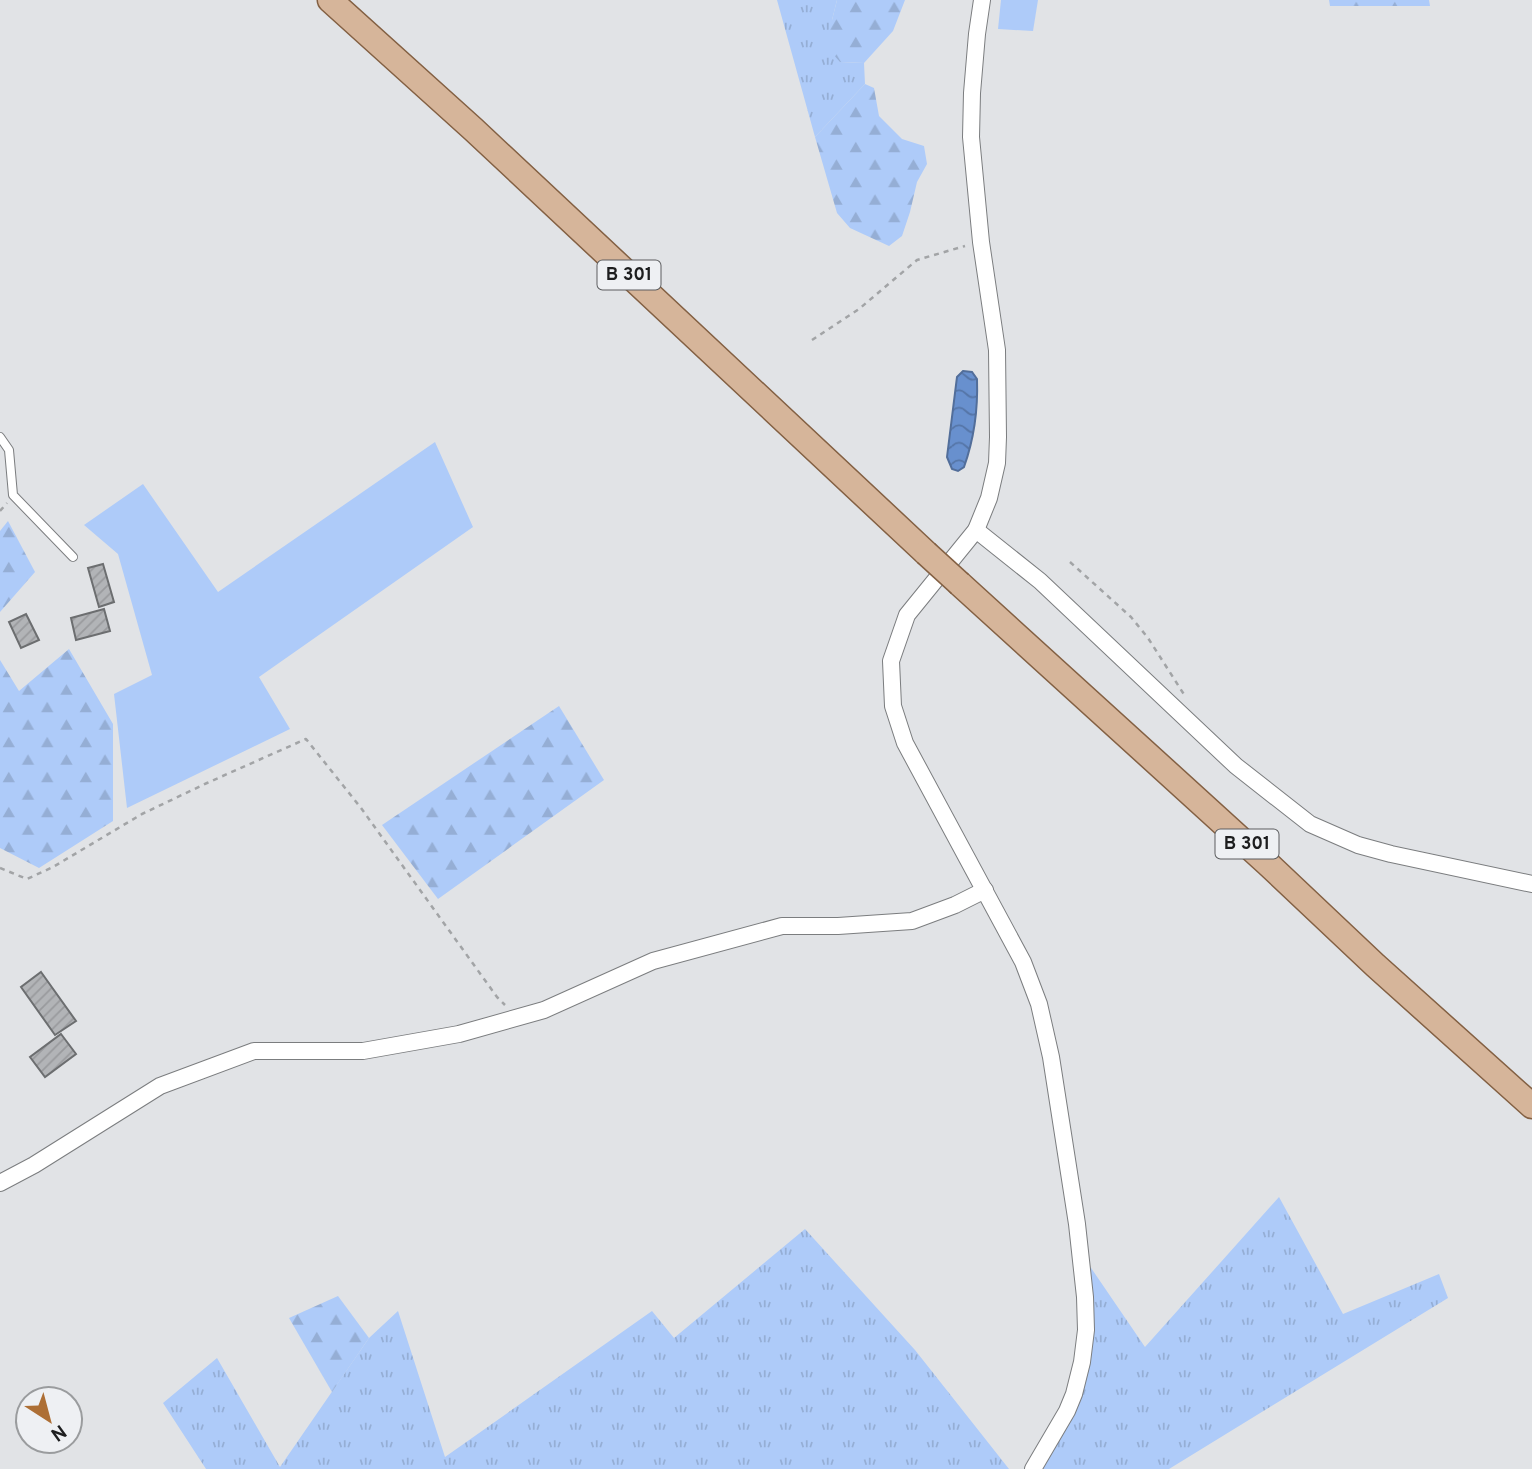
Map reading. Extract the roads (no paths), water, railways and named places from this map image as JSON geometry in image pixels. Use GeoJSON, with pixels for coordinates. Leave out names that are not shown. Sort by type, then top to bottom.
{"type":"FeatureCollection","features":[{"type":"Feature","properties":{"kind":"main road","name":"B 301"},"geometry":{"type":"LineString","coordinates":[[330,0],[473,129],[926,553],[1532,1106]]}},
{"type":"Feature","properties":{"kind":"street"},"geometry":{"type":"LineString","coordinates":[[982,0],[972,93],[971,137],[981,242],[997,350],[996,463],[989,498],[976,530],[907,615],[891,661],[893,706],[905,743],[1023,962],[1039,1004],[1051,1057],[1077,1224],[1086,1330],[1082,1362],[1067,1410],[1032,1469]]}},
{"type":"Feature","properties":{"kind":"street"},"geometry":{"type":"LineString","coordinates":[[976,530],[1040,582],[1236,766],[1310,824],[1358,845],[1391,854],[1532,884]]}},
{"type":"Feature","properties":{"kind":"street"},"geometry":{"type":"LineString","coordinates":[[0,1183],[34,1165],[160,1086],[254,1051],[363,1051],[459,1034],[544,1010],[653,961],[782,926],[838,926],[912,921],[985,890]]}},
{"type":"Feature","properties":{"kind":"lane"},"geometry":{"type":"LineString","coordinates":[[0,438],[9,450],[13,495],[73,557]]}},
{"type":"Feature","properties":{"kind":"water"},"geometry":{"type":"Polygon","coordinates":[[[963,371],[972,372],[977,379],[977,401],[970,446],[964,467],[958,471],[952,469],[947,457],[957,377],[963,371]]]}}]}
